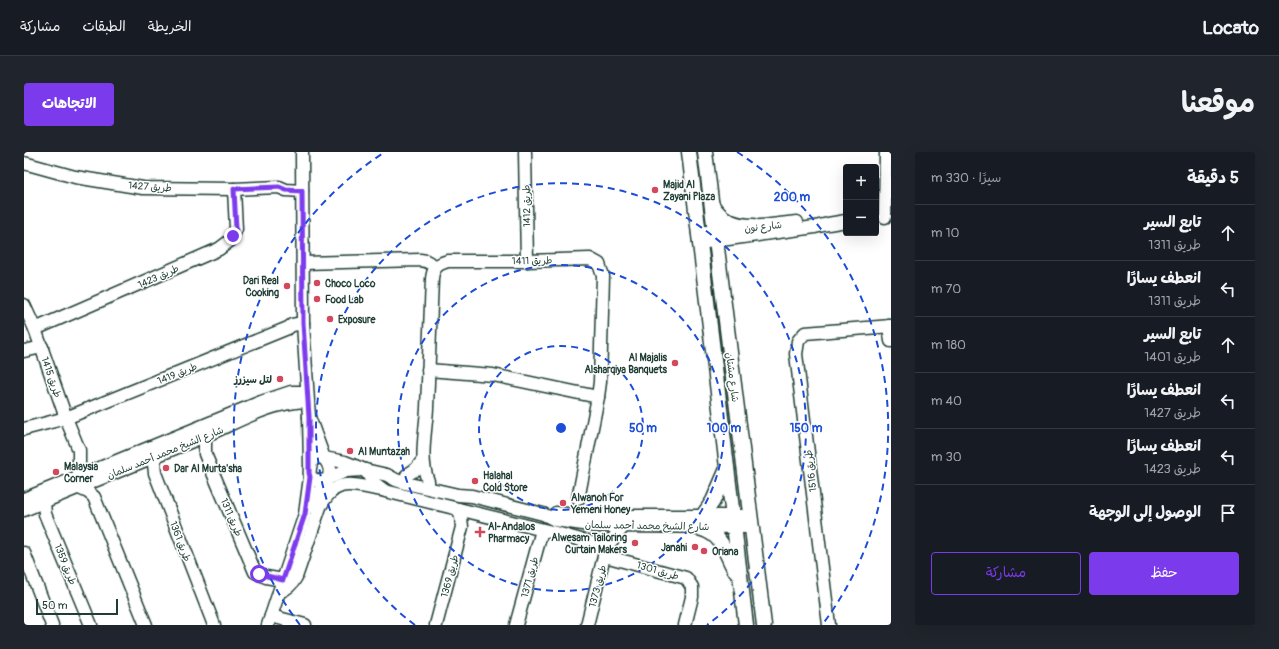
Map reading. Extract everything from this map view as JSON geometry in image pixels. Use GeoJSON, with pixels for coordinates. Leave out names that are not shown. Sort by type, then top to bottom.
{"type":"FeatureCollection","features":[{"type":"Feature","properties":{"kind":"street"},"geometry":{"type":"LineString","coordinates":[[302,152],[303,326],[309,417],[310,472],[316,480],[327,479]]}},
{"type":"Feature","properties":{"kind":"street","name":"طريق 1412"},"geometry":{"type":"LineString","coordinates":[[525,152],[527,261]]}},
{"type":"Feature","properties":{"kind":"street","name":"شارع مشتان"},"geometry":{"type":"LineString","coordinates":[[689,152],[746,625]]}},
{"type":"Feature","properties":{"kind":"street","name":"شارع مشتان"},"geometry":{"type":"LineString","coordinates":[[705,152],[764,625]]}},
{"type":"Feature","properties":{"kind":"street"},"geometry":{"type":"LineString","coordinates":[[884,217],[886,152]]}},
{"type":"Feature","properties":{"kind":"street","name":"طريق 1427"},"geometry":{"type":"LineString","coordinates":[[24,163],[75,177],[142,188],[234,189],[279,187],[286,190],[302,186]]}},
{"type":"Feature","properties":{"kind":"street","name":"طريق 1423"},"geometry":{"type":"LineString","coordinates":[[35,330],[219,249],[231,240],[236,229],[234,189]]}},
{"type":"Feature","properties":{"kind":"street"},"geometry":{"type":"LineString","coordinates":[[712,206],[720,215],[731,223],[742,226],[754,226]]}},
{"type":"Feature","properties":{"kind":"street","name":"شارع نون"},"geometry":{"type":"LineString","coordinates":[[716,236],[754,226],[807,221],[828,224]]}},
{"type":"Feature","properties":{"kind":"street","name":"شارع نون"},"geometry":{"type":"LineString","coordinates":[[699,238],[815,227],[843,222]]}},
{"type":"Feature","properties":{"kind":"street","name":"طريق 1411"},"geometry":{"type":"LineString","coordinates":[[435,266],[448,261],[590,259],[599,264],[603,276],[600,382],[578,499]]}},
{"type":"Feature","properties":{"kind":"street"},"geometry":{"type":"LineString","coordinates":[[303,263],[420,260],[426,261],[435,266],[432,279],[423,460],[425,471],[417,480]]}},
{"type":"Feature","properties":{"kind":"street","name":"طريق 1415"},"geometry":{"type":"LineString","coordinates":[[24,304],[42,347],[66,418],[79,450],[85,479]]}},
{"type":"Feature","properties":{"kind":"street","name":"طريق 1419"},"geometry":{"type":"LineString","coordinates":[[24,429],[66,418],[288,328],[292,325],[303,326]]}},
{"type":"Feature","properties":{"kind":"street"},"geometry":{"type":"LineString","coordinates":[[890,326],[891,341]]}},
{"type":"Feature","properties":{"kind":"street","name":"طريق 1516"},"geometry":{"type":"LineString","coordinates":[[829,625],[796,354],[798,341],[805,334],[890,326]]}},
{"type":"Feature","properties":{"kind":"street"},"geometry":{"type":"LineString","coordinates":[[24,351],[42,347]]}},
{"type":"Feature","properties":{"kind":"street"},"geometry":{"type":"LineString","coordinates":[[428,370],[493,375],[598,397]]}},
{"type":"Feature","properties":{"kind":"street","name":"شارع الشيخ محمد أحمد سلمان"},"geometry":{"type":"LineString","coordinates":[[24,510],[44,502],[85,479],[261,402],[291,392],[307,396]]}},
{"type":"Feature","properties":{"kind":"street","name":"شارع الشيخ محمد أحمد سلمان"},"geometry":{"type":"LineString","coordinates":[[24,499],[156,455],[272,407],[307,396]]}},
{"type":"Feature","properties":{"kind":"street"},"geometry":{"type":"LineString","coordinates":[[305,514],[330,472],[330,467],[324,458],[309,417]]}},
{"type":"Feature","properties":{"kind":"street","name":"طريق 1311"},"geometry":{"type":"LineString","coordinates":[[206,435],[206,454],[255,572],[266,577],[283,580]]}},
{"type":"Feature","properties":{"kind":"street","name":"طريق 1361"},"geometry":{"type":"LineString","coordinates":[[156,455],[154,464],[155,473],[214,625]]}},
{"type":"Feature","properties":{"kind":"street"},"geometry":{"type":"LineString","coordinates":[[305,625],[270,620],[305,514],[312,460],[318,457],[324,458]]}},
{"type":"Feature","properties":{"kind":"street","name":"شارع الشيخ محمد أحمد سلمان"},"geometry":{"type":"LineString","coordinates":[[324,458],[345,462],[365,470],[387,475],[396,480],[417,480],[455,488],[472,496],[543,514],[555,520],[597,526],[698,522]]}},
{"type":"Feature","properties":{"kind":"street"},"geometry":{"type":"LineString","coordinates":[[417,480],[416,469],[423,460]]}},
{"type":"Feature","properties":{"kind":"street"},"geometry":{"type":"LineString","coordinates":[[727,468],[713,501],[698,522],[707,531],[717,537],[740,579]]}},
{"type":"Feature","properties":{"kind":"street"},"geometry":{"type":"LineString","coordinates":[[365,470],[373,482],[385,491]]}},
{"type":"Feature","properties":{"kind":"street","name":"شارع الشيخ محمد أحمد سلمان"},"geometry":{"type":"LineString","coordinates":[[327,479],[346,471],[365,470]]}},
{"type":"Feature","properties":{"kind":"street"},"geometry":{"type":"LineString","coordinates":[[85,479],[88,492],[94,497],[146,625]]}},
{"type":"Feature","properties":{"kind":"street","name":"طريق 1301"},"geometry":{"type":"LineString","coordinates":[[279,592],[292,584],[296,577],[323,501],[333,489],[347,484],[385,491],[556,533],[606,552],[686,578],[692,587],[692,597],[685,625]]}},
{"type":"Feature","properties":{"kind":"street"},"geometry":{"type":"LineString","coordinates":[[558,513],[571,506],[578,499],[580,506],[587,516]]}},
{"type":"Feature","properties":{"kind":"street","name":"طريق 1359"},"geometry":{"type":"LineString","coordinates":[[44,502],[45,514],[91,625]]}},
{"type":"Feature","properties":{"kind":"street","name":"طريق 1369"},"geometry":{"type":"LineString","coordinates":[[436,625],[462,527],[458,509]]}},
{"type":"Feature","properties":{"kind":"street"},"geometry":{"type":"LineString","coordinates":[[462,527],[468,519],[476,513]]}},
{"type":"Feature","properties":{"kind":"street","name":"شارع الشيخ محمد أحمد سلمان"},"geometry":{"type":"LineString","coordinates":[[543,514],[558,513],[698,522],[752,522]]}},
{"type":"Feature","properties":{"kind":"street"},"geometry":{"type":"LineString","coordinates":[[556,533],[570,528],[575,523]]}},
{"type":"Feature","properties":{"kind":"street"},"geometry":{"type":"LineString","coordinates":[[597,526],[606,552]]}},
{"type":"Feature","properties":{"kind":"street"},"geometry":{"type":"LineString","coordinates":[[606,552],[624,526]]}},
{"type":"Feature","properties":{"kind":"street","name":"طريق 1371"},"geometry":{"type":"LineString","coordinates":[[516,625],[542,530]]}},
{"type":"Feature","properties":{"kind":"street","name":"طريق 1373"},"geometry":{"type":"LineString","coordinates":[[587,625],[606,552]]}},
{"type":"Feature","properties":{"kind":"street"},"geometry":{"type":"LineString","coordinates":[[24,553],[52,625]]}},
{"type":"Feature","properties":{"kind":"place","name":"Majid Al Zayani Plaza"},"geometry":{"type":"Point","coordinates":[655,190]}},
{"type":"Feature","properties":{"kind":"place","name":"Choco Loco"},"geometry":{"type":"Point","coordinates":[317,283]}},
{"type":"Feature","properties":{"kind":"place","name":"Dari Real Cooking"},"geometry":{"type":"Point","coordinates":[287,286]}},
{"type":"Feature","properties":{"kind":"place","name":"Food Lab"},"geometry":{"type":"Point","coordinates":[317,299]}},
{"type":"Feature","properties":{"kind":"place","name":"Exposure"},"geometry":{"type":"Point","coordinates":[330,319]}},
{"type":"Feature","properties":{"kind":"place","name":"Al Majalis Alsharqiya Banquets"},"geometry":{"type":"Point","coordinates":[675,363]}},
{"type":"Feature","properties":{"kind":"place","name":"لتل سيزرز"},"geometry":{"type":"Point","coordinates":[280,379]}},
{"type":"Feature","properties":{"kind":"place","name":"Al Muntazah"},"geometry":{"type":"Point","coordinates":[350,451]}},
{"type":"Feature","properties":{"kind":"place","name":"Dar Al Murta'sha"},"geometry":{"type":"Point","coordinates":[166,468]}},
{"type":"Feature","properties":{"kind":"place","name":"Malaysia Corner"},"geometry":{"type":"Point","coordinates":[56,472]}},
{"type":"Feature","properties":{"kind":"place","name":"Halahal Cold Store"},"geometry":{"type":"Point","coordinates":[475,481]}},
{"type":"Feature","properties":{"kind":"place","name":"Alwanoh For Yemeni Honey"},"geometry":{"type":"Point","coordinates":[563,503]}},
{"type":"Feature","properties":{"kind":"place","name":"Al-Andalos Pharmacy"},"geometry":{"type":"Point","coordinates":[480,532]}},
{"type":"Feature","properties":{"kind":"place","name":"Alwesam Tailoring Curtain Makers"},"geometry":{"type":"Point","coordinates":[635,543]}},
{"type":"Feature","properties":{"kind":"place","name":"Janahi"},"geometry":{"type":"Point","coordinates":[695,547]}},
{"type":"Feature","properties":{"kind":"place","name":"Oriana"},"geometry":{"type":"Point","coordinates":[704,551]}},
{"type":"Feature","properties":{"kind":"route"},"geometry":{"type":"LineString","coordinates":[[233,236],[236,229],[234,189],[279,187],[286,190],[302,191],[303,323],[309,417],[310,477],[305,514],[283,580],[266,577],[259,574]]}}]}
